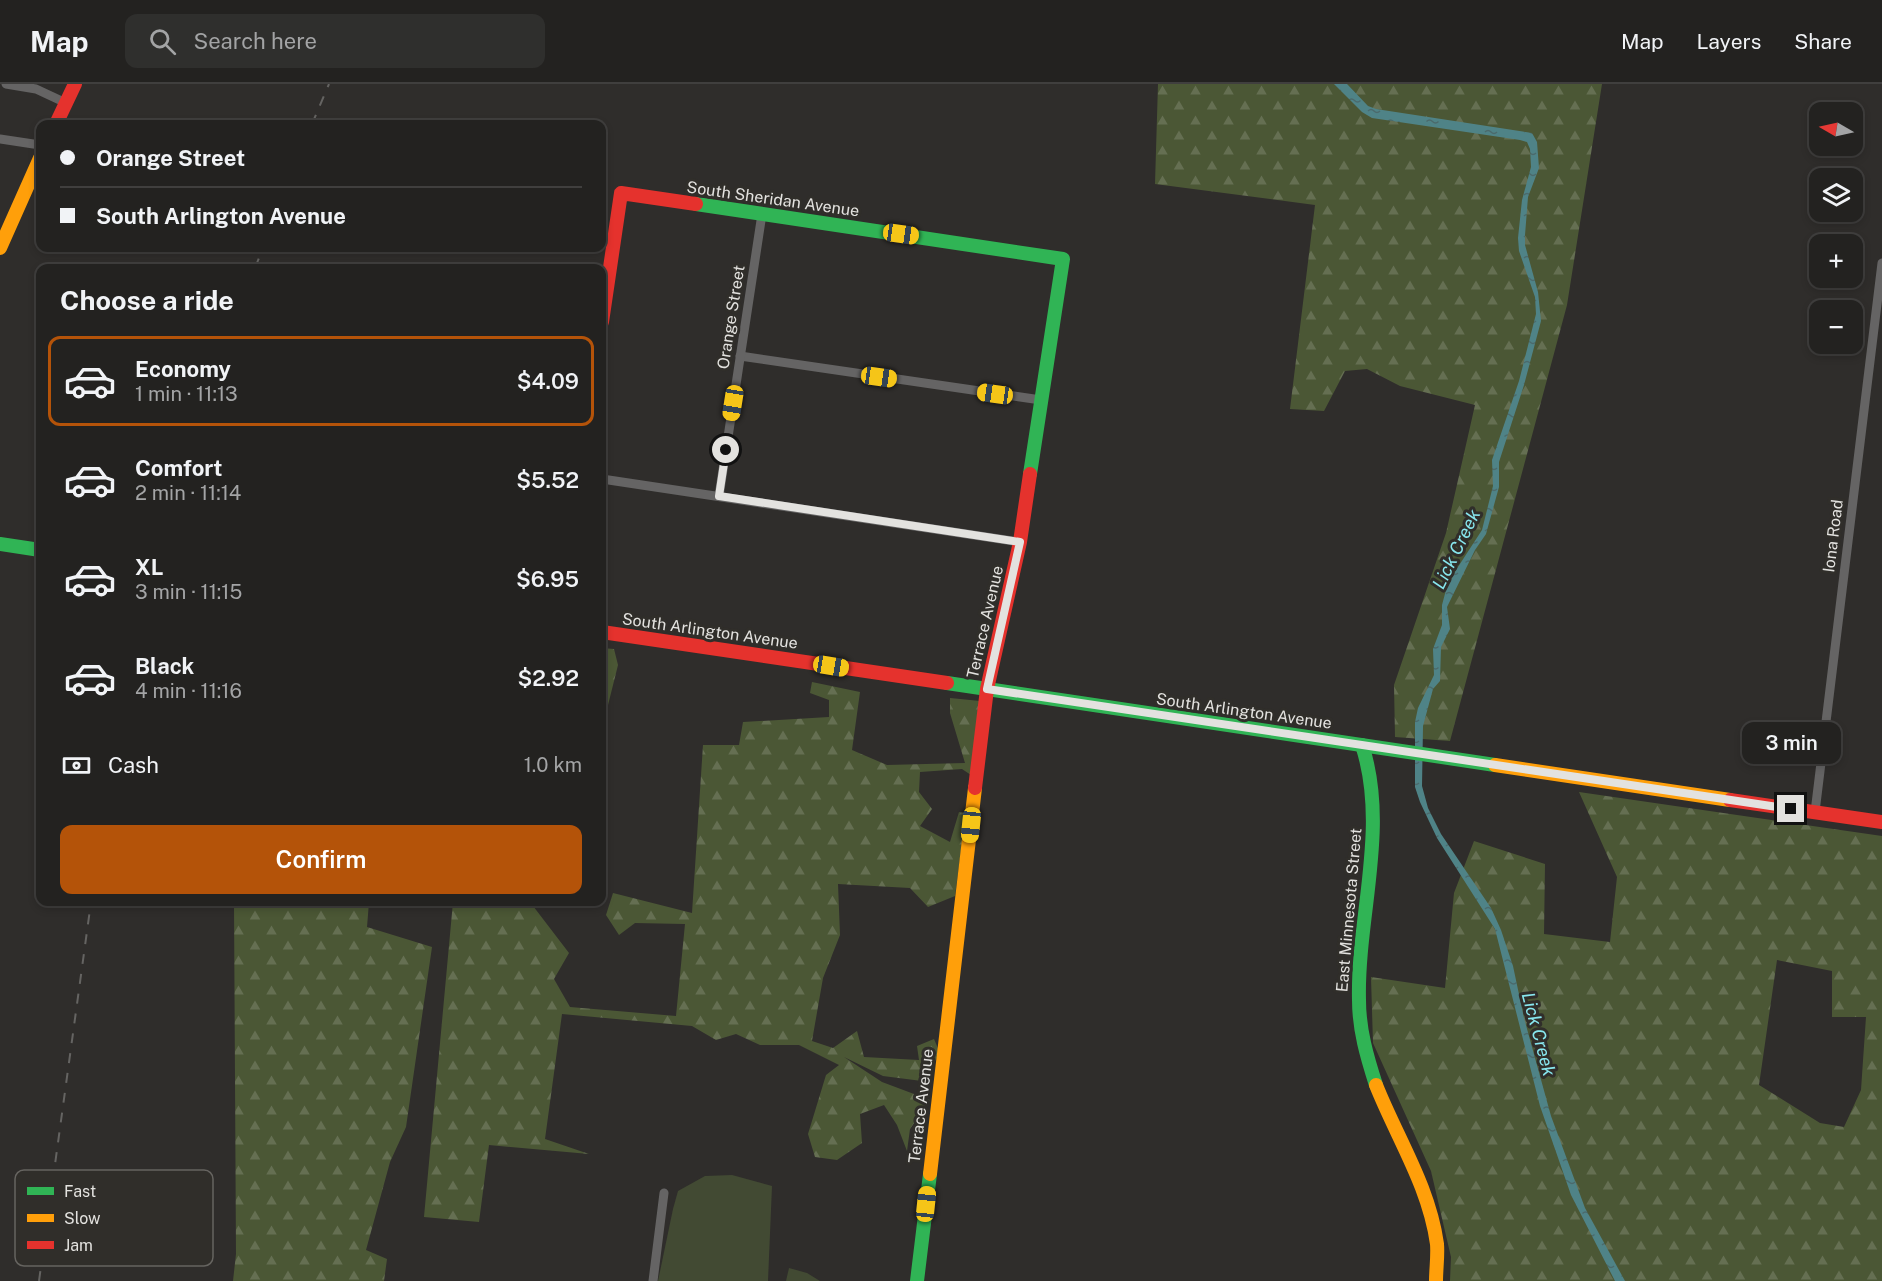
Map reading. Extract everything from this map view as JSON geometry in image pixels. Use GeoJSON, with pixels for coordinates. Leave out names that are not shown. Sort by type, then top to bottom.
{"type":"FeatureCollection","features":[{"type":"Feature","properties":{"kind":"street"},"geometry":{"type":"LineString","coordinates":[[6,84],[36,88],[66,103]]}},
{"type":"Feature","properties":{"kind":"street"},"geometry":{"type":"LineString","coordinates":[[58,120],[75,84]]}},
{"type":"Feature","properties":{"kind":"street"},"geometry":{"type":"LineString","coordinates":[[0,139],[36,144]]}},
{"type":"Feature","properties":{"kind":"street"},"geometry":{"type":"LineString","coordinates":[[0,248],[36,167]]}},
{"type":"Feature","properties":{"kind":"street","name":"South Sheridan Avenue"},"geometry":{"type":"LineString","coordinates":[[606,295],[621,193],[1063,259]]}},
{"type":"Feature","properties":{"kind":"street","name":"Orange Street"},"geometry":{"type":"LineString","coordinates":[[719,496],[762,214]]}},
{"type":"Feature","properties":{"kind":"street","name":"Terrace Avenue"},"geometry":{"type":"LineString","coordinates":[[917,1281],[987,689],[1020,542],[1063,259]]}},
{"type":"Feature","properties":{"kind":"street","name":"Iona Road"},"geometry":{"type":"LineString","coordinates":[[1815,812],[1882,263]]}},
{"type":"Feature","properties":{"kind":"street"},"geometry":{"type":"LineString","coordinates":[[740,356],[1041,400]]}},
{"type":"Feature","properties":{"kind":"street"},"geometry":{"type":"LineString","coordinates":[[606,480],[1020,542]]}},
{"type":"Feature","properties":{"kind":"street"},"geometry":{"type":"LineString","coordinates":[[0,544],[36,549]]}},
{"type":"Feature","properties":{"kind":"street","name":"South Arlington Avenue"},"geometry":{"type":"LineString","coordinates":[[606,633],[1882,822]]}},
{"type":"Feature","properties":{"kind":"street","name":"East Minnesota Street"},"geometry":{"type":"LineString","coordinates":[[1362,745],[1369,767],[1374,802],[1358,985],[1360,1020],[1369,1067],[1377,1089],[1432,1213],[1438,1244],[1436,1281]]}},
{"type":"Feature","properties":{"kind":"street"},"geometry":{"type":"LineString","coordinates":[[653,1281],[664,1193]]}},
{"type":"Feature","properties":{"kind":"green space"},"geometry":{"type":"Polygon","coordinates":[[[1158,84],[1602,84],[1567,305],[1450,741],[1395,737],[1394,685],[1446,533],[1475,405],[1400,386],[1367,369],[1345,371],[1324,411],[1290,409],[1315,205],[1155,184],[1158,84]]]}},
{"type":"Feature","properties":{"kind":"green space"},"geometry":{"type":"Polygon","coordinates":[[[606,648],[614,649],[618,665],[606,713],[606,648]]]}},
{"type":"Feature","properties":{"kind":"green space"},"geometry":{"type":"Polygon","coordinates":[[[812,682],[860,692],[852,750],[887,765],[965,763],[950,713],[950,698],[980,701],[971,775],[962,769],[920,772],[919,792],[932,809],[920,826],[950,842],[959,812],[966,813],[955,896],[928,907],[910,888],[838,884],[840,935],[823,978],[812,1041],[833,1048],[857,1031],[864,1057],[919,1060],[917,1046],[934,1039],[940,1053],[922,1081],[883,1076],[844,1057],[882,1082],[930,1100],[910,1129],[907,1151],[897,1125],[884,1105],[860,1114],[862,1143],[837,1160],[815,1157],[808,1134],[826,1075],[839,1065],[799,1045],[760,1045],[736,1034],[716,1040],[692,1026],[562,1014],[545,1139],[589,1154],[489,1145],[479,1222],[424,1217],[453,906],[533,906],[569,953],[554,979],[570,1007],[676,1016],[685,924],[635,923],[619,935],[606,915],[613,893],[692,913],[703,745],[739,745],[743,722],[829,717],[829,700],[810,693],[812,682]]]}},
{"type":"Feature","properties":{"kind":"green space"},"geometry":{"type":"Polygon","coordinates":[[[1579,792],[1882,836],[1882,1281],[1450,1281],[1451,1257],[1431,1171],[1373,1043],[1371,977],[1445,988],[1454,893],[1474,841],[1545,864],[1544,934],[1610,942],[1617,877],[1579,792]],[[1777,960],[1759,1085],[1820,1123],[1844,1127],[1861,1090],[1866,1017],[1832,1017],[1832,971],[1777,960]]]}},
{"type":"Feature","properties":{"kind":"green space"},"geometry":{"type":"Polygon","coordinates":[[[234,906],[369,906],[367,927],[432,947],[406,1127],[390,1162],[366,1250],[387,1259],[384,1281],[233,1281],[236,1254],[234,906]]]}},
{"type":"Feature","properties":{"kind":"green space"},"geometry":{"type":"Polygon","coordinates":[[[732,1175],[772,1186],[768,1281],[658,1281],[678,1191],[705,1176],[732,1175]]]}},
{"type":"Feature","properties":{"kind":"green space"},"geometry":{"type":"Polygon","coordinates":[[[789,1268],[807,1273],[820,1281],[786,1281],[789,1268]]]}},
{"type":"Feature","properties":{"kind":"water","name":"Lick Creek"},"geometry":{"type":"Polygon","coordinates":[[[1334,84],[1347,84],[1368,106],[1376,109],[1532,133],[1537,142],[1539,168],[1528,197],[1525,245],[1538,292],[1541,321],[1524,385],[1499,462],[1499,487],[1486,534],[1475,550],[1447,607],[1450,629],[1441,647],[1440,681],[1433,689],[1423,726],[1422,786],[1428,808],[1441,834],[1491,908],[1501,930],[1513,966],[1524,1018],[1551,1116],[1585,1208],[1625,1281],[1615,1281],[1571,1195],[1540,1106],[1495,929],[1437,838],[1415,787],[1415,722],[1418,708],[1434,675],[1433,649],[1442,625],[1442,605],[1446,590],[1456,570],[1482,530],[1493,486],[1492,460],[1519,381],[1536,314],[1535,297],[1519,251],[1518,238],[1522,200],[1531,167],[1530,149],[1527,142],[1520,140],[1372,118],[1362,112],[1334,84]]]}},
{"type":"Feature","properties":{"kind":"railway"},"geometry":{"type":"LineString","coordinates":[[314,120],[329,84]]}},
{"type":"Feature","properties":{"kind":"railway"},"geometry":{"type":"LineString","coordinates":[[257,264],[261,252]]}},
{"type":"Feature","properties":{"kind":"railway"},"geometry":{"type":"LineString","coordinates":[[54,1170],[90,906]]}},
{"type":"Feature","properties":{"kind":"railway"},"geometry":{"type":"LineString","coordinates":[[39,1281],[41,1266]]}},
{"type":"Feature","properties":{"kind":"traffic: fast"},"geometry":{"type":"LineString","coordinates":[[696,204],[1063,259],[1030,474]]}},
{"type":"Feature","properties":{"kind":"traffic: fast"},"geometry":{"type":"LineString","coordinates":[[0,544],[36,549]]}},
{"type":"Feature","properties":{"kind":"traffic: fast"},"geometry":{"type":"LineString","coordinates":[[947,683],[1495,765]]}},
{"type":"Feature","properties":{"kind":"traffic: fast"},"geometry":{"type":"LineString","coordinates":[[1362,745],[1370,776],[1373,808],[1370,872],[1362,936],[1359,1011],[1364,1043],[1376,1085]]}},
{"type":"Feature","properties":{"kind":"traffic: fast"},"geometry":{"type":"LineString","coordinates":[[917,1281],[930,1174]]}},
{"type":"Feature","properties":{"kind":"traffic: slow"},"geometry":{"type":"LineString","coordinates":[[0,248],[36,167]]}},
{"type":"Feature","properties":{"kind":"traffic: slow"},"geometry":{"type":"LineString","coordinates":[[1495,765],[1730,800]]}},
{"type":"Feature","properties":{"kind":"traffic: slow"},"geometry":{"type":"LineString","coordinates":[[930,1174],[975,788]]}},
{"type":"Feature","properties":{"kind":"traffic: slow"},"geometry":{"type":"LineString","coordinates":[[1376,1085],[1427,1202],[1437,1244],[1436,1281]]}},
{"type":"Feature","properties":{"kind":"traffic: jam"},"geometry":{"type":"LineString","coordinates":[[58,120],[75,84]]}},
{"type":"Feature","properties":{"kind":"traffic: jam"},"geometry":{"type":"LineString","coordinates":[[606,295],[621,193],[696,204]]}},
{"type":"Feature","properties":{"kind":"traffic: jam"},"geometry":{"type":"LineString","coordinates":[[975,788],[987,689],[1020,542],[1030,474]]}},
{"type":"Feature","properties":{"kind":"traffic: jam"},"geometry":{"type":"LineString","coordinates":[[606,633],[947,683]]}},
{"type":"Feature","properties":{"kind":"traffic: jam"},"geometry":{"type":"LineString","coordinates":[[1730,800],[1882,822]]}},
{"type":"Feature","properties":{"kind":"route"},"geometry":{"type":"LineString","coordinates":[[726,450],[719,496],[1020,542],[987,689],[1791,809]]}}]}
